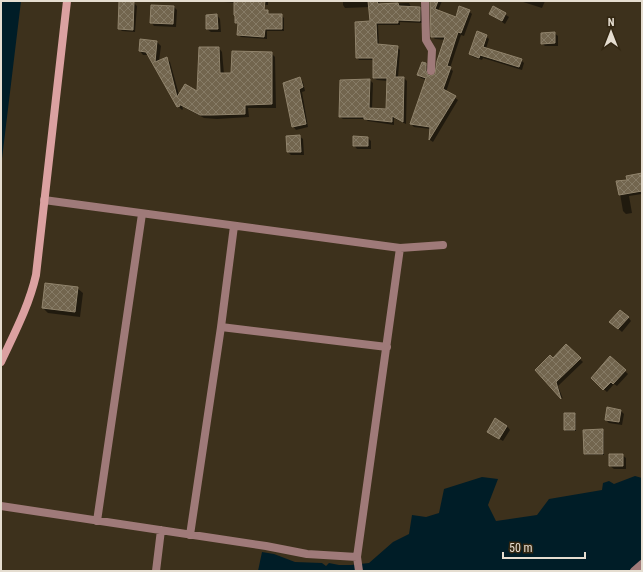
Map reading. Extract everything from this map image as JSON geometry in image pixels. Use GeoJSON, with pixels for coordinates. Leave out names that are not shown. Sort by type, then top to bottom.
{"type":"FeatureCollection","features":[{"type":"Feature","properties":{"kind":"street"},"geometry":{"type":"LineString","coordinates":[[1,362],[21,321],[33,290],[36,275],[67,1]]}},
{"type":"Feature","properties":{"kind":"street"},"geometry":{"type":"LineString","coordinates":[[425,1],[426,40],[432,50],[431,71]]}},
{"type":"Feature","properties":{"kind":"street"},"geometry":{"type":"LineString","coordinates":[[44,200],[400,248],[443,245]]}},
{"type":"Feature","properties":{"kind":"street"},"geometry":{"type":"LineString","coordinates":[[97,521],[142,214]]}},
{"type":"Feature","properties":{"kind":"street"},"geometry":{"type":"LineString","coordinates":[[190,535],[221,327],[234,226]]}},
{"type":"Feature","properties":{"kind":"street"},"geometry":{"type":"LineString","coordinates":[[359,571],[357,558],[400,248]]}},
{"type":"Feature","properties":{"kind":"street"},"geometry":{"type":"LineString","coordinates":[[221,327],[387,347]]}},
{"type":"Feature","properties":{"kind":"street"},"geometry":{"type":"LineString","coordinates":[[1,506],[307,554],[357,558]]}},
{"type":"Feature","properties":{"kind":"street"},"geometry":{"type":"LineString","coordinates":[[156,571],[161,530]]}},
{"type":"Feature","properties":{"kind":"street"},"geometry":{"type":"LineString","coordinates":[[634,571],[642,564]]}},
{"type":"Feature","properties":{"kind":"water"},"geometry":{"type":"Polygon","coordinates":[[[1,1],[21,1],[1,167],[1,1]]]}},
{"type":"Feature","properties":{"kind":"water"},"geometry":{"type":"Polygon","coordinates":[[[635,476],[642,478],[642,571],[258,571],[262,552],[274,554],[295,562],[322,563],[326,566],[329,563],[351,565],[369,563],[393,542],[409,534],[412,515],[426,517],[439,513],[444,489],[482,477],[498,479],[488,505],[496,521],[537,515],[549,499],[602,490],[603,483],[609,481],[614,484],[635,476]]]}},
{"type":"Feature","properties":{"kind":"building"},"geometry":{"type":"Polygon","coordinates":[[[119,1],[134,2],[133,30],[118,29],[119,1]]]}},
{"type":"Feature","properties":{"kind":"building"},"geometry":{"type":"Polygon","coordinates":[[[234,1],[265,1],[264,10],[268,10],[268,14],[282,14],[282,29],[265,29],[264,37],[237,35],[238,23],[235,23],[234,1]]]}},
{"type":"Feature","properties":{"kind":"building"},"geometry":{"type":"Polygon","coordinates":[[[368,1],[377,1],[378,4],[398,3],[399,6],[420,7],[420,21],[398,20],[398,23],[376,23],[377,44],[398,46],[395,77],[404,77],[403,122],[392,116],[392,122],[364,119],[364,117],[339,117],[340,80],[370,79],[369,108],[386,109],[387,78],[373,78],[373,58],[356,58],[355,22],[370,21],[368,1]]]}},
{"type":"Feature","properties":{"kind":"building"},"geometry":{"type":"Polygon","coordinates":[[[430,1],[438,1],[435,9],[456,17],[459,6],[470,10],[461,33],[458,32],[447,66],[451,67],[443,89],[456,96],[429,140],[430,127],[410,124],[426,78],[417,75],[422,62],[426,63],[426,71],[428,75],[431,76],[435,74],[437,61],[445,37],[431,37],[430,1]]]}},
{"type":"Feature","properties":{"kind":"building"},"geometry":{"type":"Polygon","coordinates":[[[151,5],[174,6],[173,24],[150,23],[151,5]]]}},
{"type":"Feature","properties":{"kind":"building"},"geometry":{"type":"Polygon","coordinates":[[[493,6],[506,13],[502,21],[489,14],[493,6]]]}},
{"type":"Feature","properties":{"kind":"building"},"geometry":{"type":"Polygon","coordinates":[[[217,14],[218,29],[206,29],[206,15],[217,14]]]}},
{"type":"Feature","properties":{"kind":"building"},"geometry":{"type":"Polygon","coordinates":[[[477,31],[487,35],[483,47],[522,59],[519,67],[480,55],[479,58],[469,54],[477,31]]]}},
{"type":"Feature","properties":{"kind":"building"},"geometry":{"type":"Polygon","coordinates":[[[555,32],[555,43],[541,44],[541,33],[555,32]]]}},
{"type":"Feature","properties":{"kind":"building"},"geometry":{"type":"Polygon","coordinates":[[[140,39],[157,41],[155,62],[167,57],[177,97],[185,84],[197,91],[199,47],[219,47],[220,73],[231,73],[232,51],[272,52],[272,104],[245,105],[245,114],[200,115],[179,104],[180,106],[177,107],[146,52],[139,51],[140,39]]]}},
{"type":"Feature","properties":{"kind":"building"},"geometry":{"type":"Polygon","coordinates":[[[300,77],[303,87],[299,89],[306,124],[292,127],[283,83],[300,77]]]}},
{"type":"Feature","properties":{"kind":"building"},"geometry":{"type":"Polygon","coordinates":[[[300,135],[301,152],[287,152],[286,136],[300,135]]]}},
{"type":"Feature","properties":{"kind":"building"},"geometry":{"type":"Polygon","coordinates":[[[353,136],[368,137],[368,146],[353,146],[353,136]]]}},
{"type":"Feature","properties":{"kind":"building"},"geometry":{"type":"Polygon","coordinates":[[[642,173],[642,191],[619,195],[616,181],[627,180],[626,176],[642,173]]]}},
{"type":"Feature","properties":{"kind":"building"},"geometry":{"type":"Polygon","coordinates":[[[45,283],[78,287],[75,312],[42,308],[45,283]]]}},
{"type":"Feature","properties":{"kind":"building"},"geometry":{"type":"Polygon","coordinates":[[[620,310],[629,317],[618,329],[609,322],[620,310]]]}},
{"type":"Feature","properties":{"kind":"building"},"geometry":{"type":"Polygon","coordinates":[[[566,344],[581,358],[556,382],[561,399],[535,370],[550,355],[553,358],[566,344]]]}},
{"type":"Feature","properties":{"kind":"building"},"geometry":{"type":"Polygon","coordinates":[[[610,356],[626,370],[613,384],[611,382],[603,390],[591,378],[610,356]]]}},
{"type":"Feature","properties":{"kind":"building"},"geometry":{"type":"Polygon","coordinates":[[[607,407],[621,410],[619,422],[605,420],[607,407]]]}},
{"type":"Feature","properties":{"kind":"building"},"geometry":{"type":"Polygon","coordinates":[[[564,413],[575,413],[575,430],[564,430],[564,413]]]}},
{"type":"Feature","properties":{"kind":"building"},"geometry":{"type":"Polygon","coordinates":[[[495,418],[507,426],[499,439],[487,432],[495,418]]]}},
{"type":"Feature","properties":{"kind":"building"},"geometry":{"type":"Polygon","coordinates":[[[603,429],[603,454],[584,454],[583,430],[603,429]]]}},
{"type":"Feature","properties":{"kind":"building"},"geometry":{"type":"Polygon","coordinates":[[[609,454],[623,454],[623,466],[609,466],[609,454]]]}}]}
